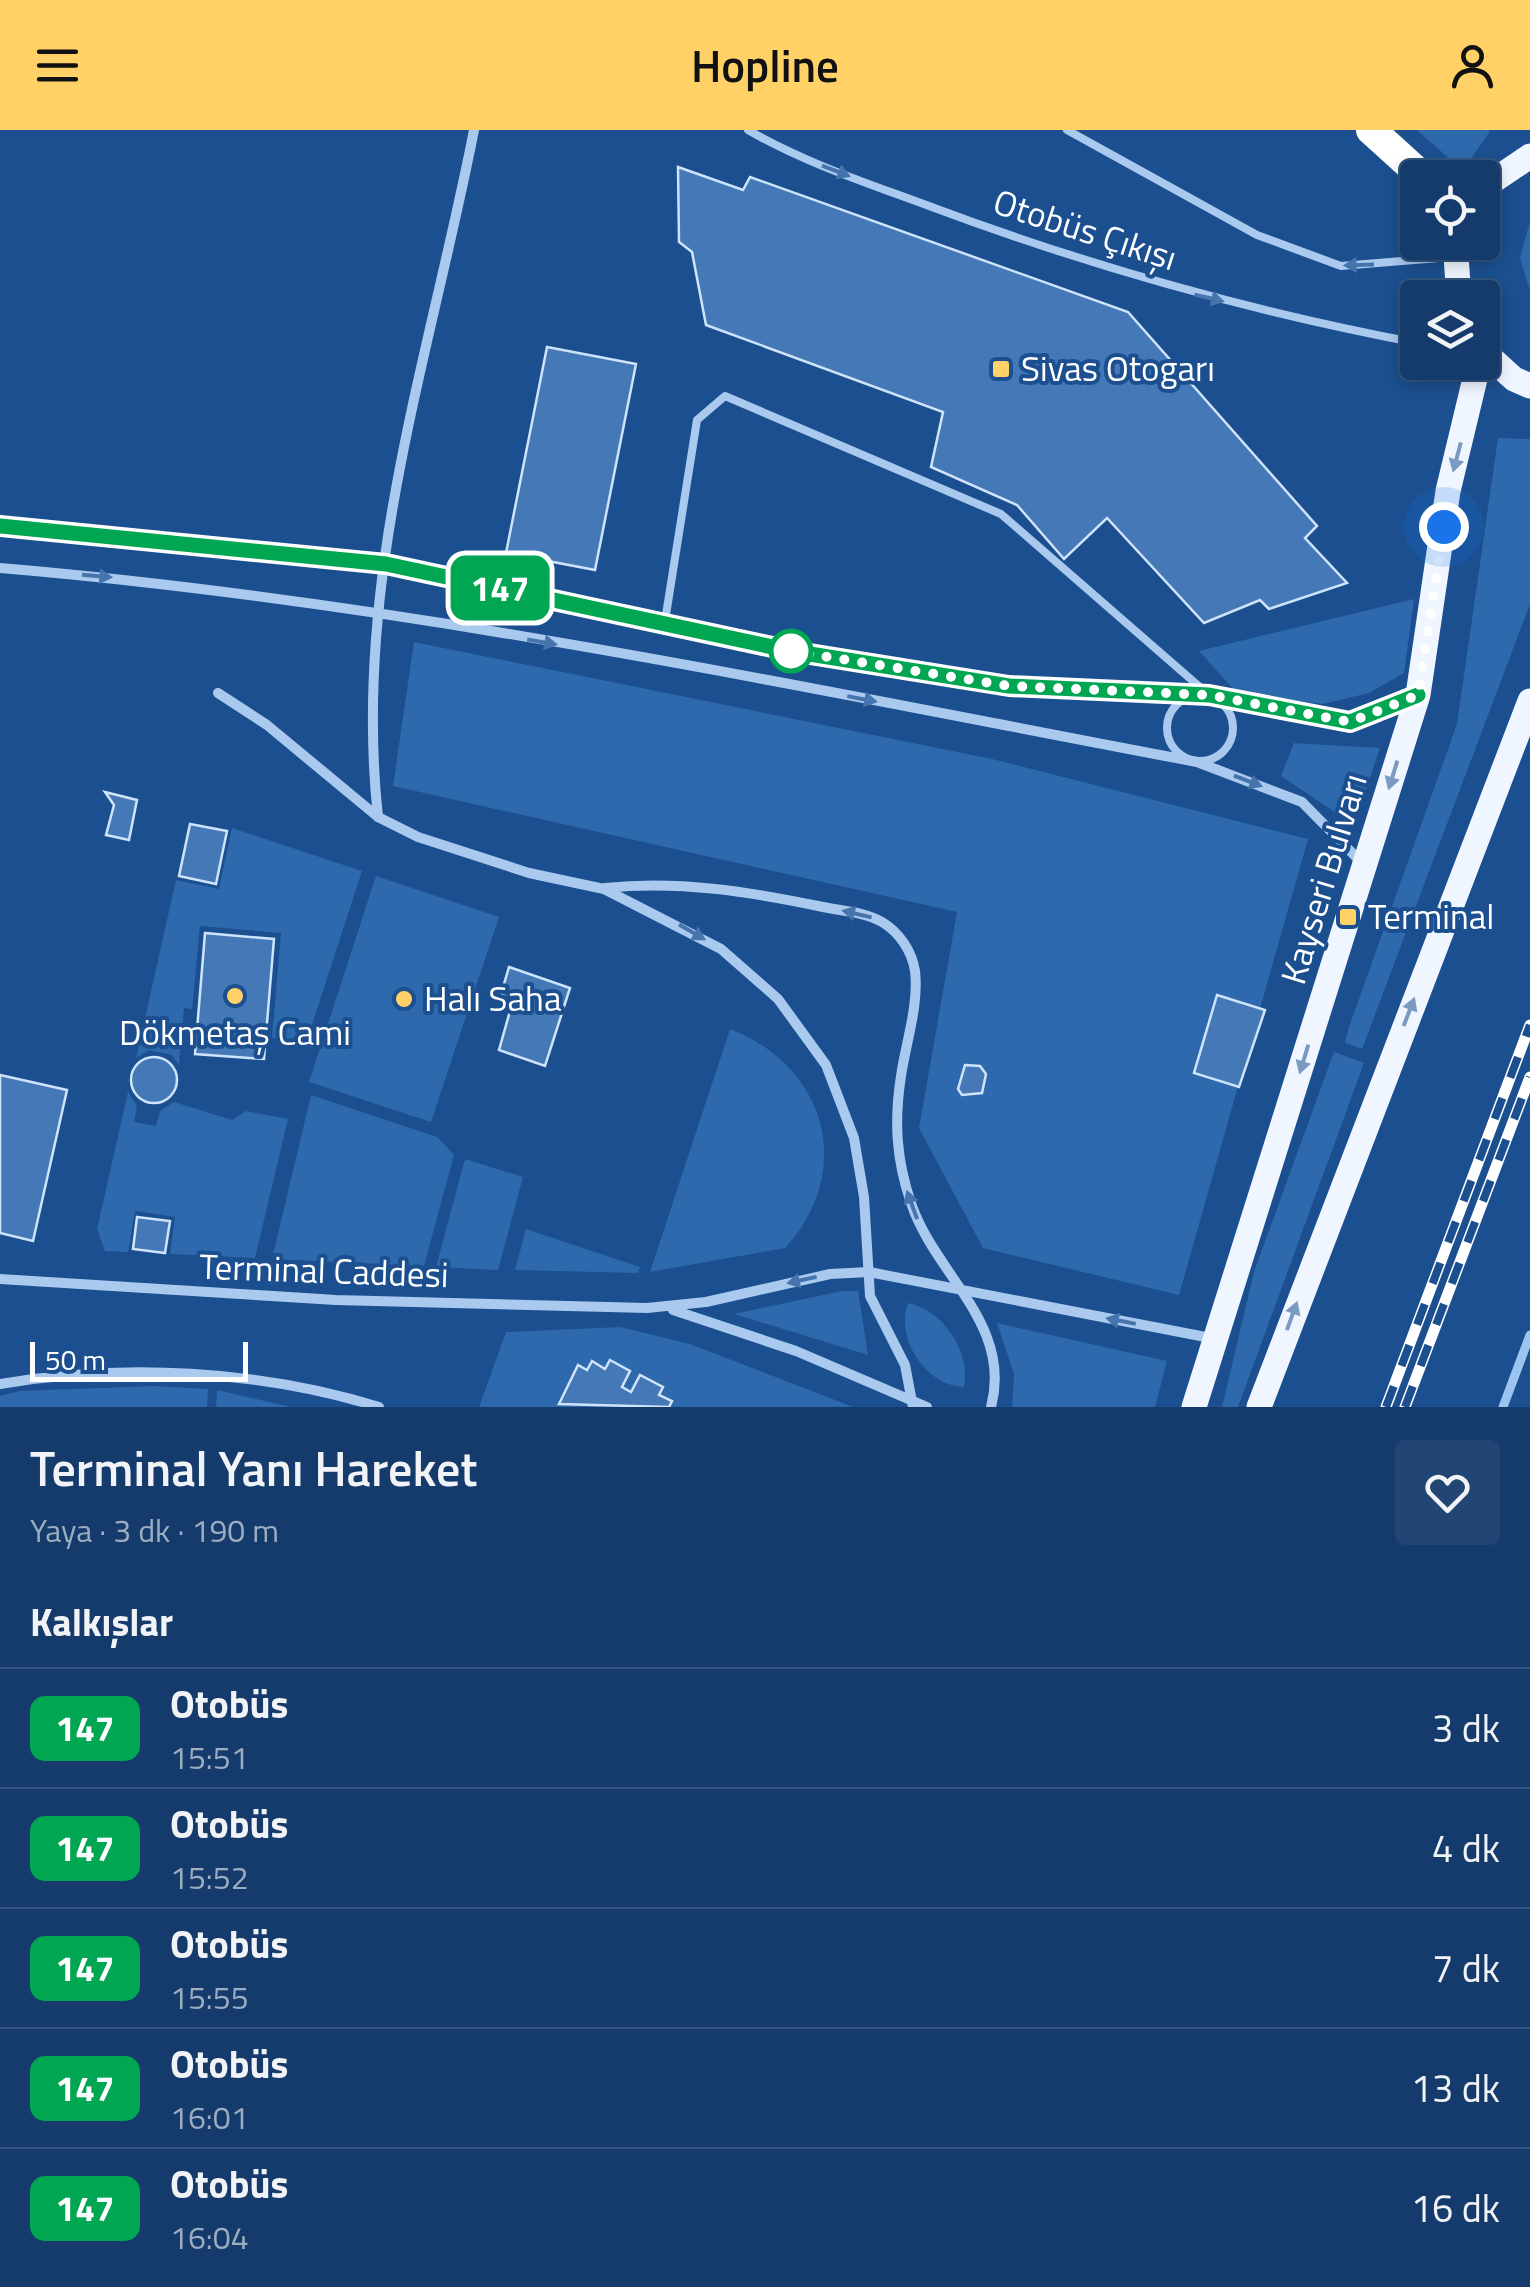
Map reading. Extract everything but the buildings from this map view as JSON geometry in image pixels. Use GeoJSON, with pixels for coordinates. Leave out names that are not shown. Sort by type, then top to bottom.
{"type":"FeatureCollection","features":[{"type":"Feature","properties":{"kind":"highway"},"geometry":{"type":"LineString","coordinates":[[1371,130],[1404,160]]}},
{"type":"Feature","properties":{"kind":"main road"},"geometry":{"type":"LineString","coordinates":[[1500,176],[1530,156]]}},
{"type":"Feature","properties":{"kind":"main road"},"geometry":{"type":"LineString","coordinates":[[1500,366],[1530,386]]}},
{"type":"Feature","properties":{"kind":"main road","name":"Kayseri Bulvarı"},"geometry":{"type":"LineString","coordinates":[[1194,1407],[1418,695],[1448,491],[1475,380]]}},
{"type":"Feature","properties":{"kind":"main road"},"geometry":{"type":"LineString","coordinates":[[1259,1407],[1530,701]]}},
{"type":"Feature","properties":{"kind":"street"},"geometry":{"type":"LineString","coordinates":[[378,817],[371,742],[378,610],[399,454],[474,130]]}},
{"type":"Feature","properties":{"kind":"street"},"geometry":{"type":"LineString","coordinates":[[0,526],[386,564],[791,651],[1009,686],[1209,695],[1350,722],[1418,695]]}},
{"type":"Feature","properties":{"kind":"street"},"geometry":{"type":"LineString","coordinates":[[0,568],[158,581],[378,610],[1197,762],[1302,802],[1365,866]]}},
{"type":"Feature","properties":{"kind":"street"},"geometry":{"type":"LineString","coordinates":[[218,693],[267,725],[378,817],[418,836],[529,873],[604,888],[686,884],[870,916],[895,932],[911,956],[915,986],[895,1143],[913,1209],[985,1327],[996,1371],[991,1407]]}},
{"type":"Feature","properties":{"kind":"street"},"geometry":{"type":"LineString","coordinates":[[604,888],[721,949],[778,999],[826,1064],[854,1138],[864,1197],[874,1308],[899,1348],[913,1404]]}},
{"type":"Feature","properties":{"kind":"street","name":"Terminal Caddesi"},"geometry":{"type":"LineString","coordinates":[[647,1308],[706,1302],[830,1274],[869,1272],[1217,1339]]}},
{"type":"Feature","properties":{"kind":"street","name":"Terminal Caddesi"},"geometry":{"type":"LineString","coordinates":[[0,1279],[336,1300],[647,1308],[688,1313],[796,1350],[927,1407]]}},
{"type":"Feature","properties":{"kind":"street"},"geometry":{"type":"LineString","coordinates":[[0,1384],[73,1375],[193,1374],[311,1390],[379,1407]]}},
{"type":"Feature","properties":{"kind":"lane","name":"Otobüs Çıkışı"},"geometry":{"type":"LineString","coordinates":[[748,130],[788,154],[1047,250],[1190,294],[1400,338]]}},
{"type":"Feature","properties":{"kind":"lane"},"geometry":{"type":"LineString","coordinates":[[1067,130],[1258,234],[1341,266],[1400,257]]}},
{"type":"Feature","properties":{"kind":"lane"},"geometry":{"type":"LineString","coordinates":[[665,621],[696,420],[725,396],[1001,514],[1227,708],[1234,728],[1226,749],[1197,762],[1177,752],[1170,743],[1167,722],[1178,702],[1187,696],[1209,695]]}},
{"type":"Feature","properties":{"kind":"shaded area"},"geometry":{"type":"Polygon","coordinates":[[[1417,130],[1490,131],[1470,160],[1451,160],[1417,130]]]}},
{"type":"Feature","properties":{"kind":"shaded area"},"geometry":{"type":"Polygon","coordinates":[[[1530,221],[1530,291],[1520,258],[1530,221]]]}},
{"type":"Feature","properties":{"kind":"shaded area"},"geometry":{"type":"Polygon","coordinates":[[[1498,438],[1530,439],[1530,604],[1362,1049],[1345,1043],[1349,1027],[1457,724],[1498,438]]]}},
{"type":"Feature","properties":{"kind":"shaded area"},"geometry":{"type":"Polygon","coordinates":[[[1414,599],[1404,673],[1369,693],[1323,704],[1237,693],[1199,651],[1414,599]]]}},
{"type":"Feature","properties":{"kind":"shaded area"},"geometry":{"type":"Polygon","coordinates":[[[414,642],[992,759],[1308,839],[1179,1295],[983,1248],[919,1128],[957,912],[393,786],[414,642]]]}},
{"type":"Feature","properties":{"kind":"shaded area"},"geometry":{"type":"Polygon","coordinates":[[[1294,743],[1380,748],[1354,825],[1281,776],[1294,743]]]}},
{"type":"Feature","properties":{"kind":"shaded area"},"geometry":{"type":"Polygon","coordinates":[[[232,828],[362,871],[306,1043],[272,1038],[281,933],[200,926],[192,1009],[184,1008],[179,1065],[172,1055],[149,1050],[136,1058],[176,880],[219,889],[232,828]]]}},
{"type":"Feature","properties":{"kind":"shaded area","name":"Halı Saha"},"geometry":{"type":"Polygon","coordinates":[[[376,876],[499,917],[431,1122],[309,1082],[376,876]]]}},
{"type":"Feature","properties":{"kind":"shaded area"},"geometry":{"type":"Polygon","coordinates":[[[730,1029],[763,1046],[789,1068],[808,1094],[820,1123],[824,1154],[820,1186],[807,1218],[785,1248],[650,1272],[730,1029]]]}},
{"type":"Feature","properties":{"kind":"shaded area"},"geometry":{"type":"Polygon","coordinates":[[[1334,1052],[1364,1063],[1238,1407],[1222,1407],[1254,1272],[1334,1052]]]}},
{"type":"Feature","properties":{"kind":"shaded area"},"geometry":{"type":"Polygon","coordinates":[[[128,1092],[137,1106],[134,1122],[156,1126],[160,1111],[174,1102],[232,1120],[246,1111],[288,1119],[255,1258],[170,1254],[175,1217],[135,1211],[128,1252],[105,1251],[97,1229],[128,1092]]]}},
{"type":"Feature","properties":{"kind":"shaded area"},"geometry":{"type":"Polygon","coordinates":[[[311,1095],[437,1137],[454,1155],[424,1266],[272,1259],[311,1095]]]}},
{"type":"Feature","properties":{"kind":"shaded area"},"geometry":{"type":"Polygon","coordinates":[[[465,1159],[523,1177],[498,1270],[436,1267],[465,1159]]]}},
{"type":"Feature","properties":{"kind":"shaded area"},"geometry":{"type":"Polygon","coordinates":[[[526,1229],[640,1267],[638,1273],[515,1270],[526,1229]]]}},
{"type":"Feature","properties":{"kind":"shaded area"},"geometry":{"type":"Polygon","coordinates":[[[858,1291],[868,1355],[734,1314],[858,1291]]]}},
{"type":"Feature","properties":{"kind":"shaded area"},"geometry":{"type":"Polygon","coordinates":[[[908,1303],[932,1314],[952,1335],[963,1360],[964,1387],[937,1379],[917,1358],[906,1331],[908,1303]]]}},
{"type":"Feature","properties":{"kind":"shaded area"},"geometry":{"type":"Polygon","coordinates":[[[997,1323],[1167,1361],[1155,1407],[1012,1407],[1014,1374],[997,1323]]]}},
{"type":"Feature","properties":{"kind":"shaded area"},"geometry":{"type":"Polygon","coordinates":[[[620,1327],[690,1344],[853,1407],[479,1407],[506,1332],[620,1327]]]}},
{"type":"Feature","properties":{"kind":"shaded area"},"geometry":{"type":"Polygon","coordinates":[[[155,1386],[208,1389],[207,1407],[0,1407],[0,1396],[19,1391],[155,1386]]]}},
{"type":"Feature","properties":{"kind":"shaded area"},"geometry":{"type":"Polygon","coordinates":[[[217,1390],[291,1407],[216,1407],[217,1390]]]}},
{"type":"Feature","properties":{"kind":"waterway"},"geometry":{"type":"LineString","coordinates":[[1503,1407],[1530,1335]]}},
{"type":"Feature","properties":{"kind":"railway"},"geometry":{"type":"LineString","coordinates":[[1386,1407],[1530,1025]]}},
{"type":"Feature","properties":{"kind":"railway"},"geometry":{"type":"LineString","coordinates":[[1405,1407],[1530,1077]]}},
{"type":"Feature","properties":{"kind":"bus line","name":"147"},"geometry":{"type":"LineString","coordinates":[[0,526],[386,564],[791,651],[1009,686],[1209,695],[1350,722],[1418,695]]}},
{"type":"Feature","properties":{"kind":"place","name":"Sivas Otogarı"},"geometry":{"type":"Point","coordinates":[1001,369]}},
{"type":"Feature","properties":{"kind":"place","name":"Terminal"},"geometry":{"type":"Point","coordinates":[1348,917]}},
{"type":"Feature","properties":{"kind":"place","name":"Dökmetaş Cami"},"geometry":{"type":"Point","coordinates":[235,996]}},
{"type":"Feature","properties":{"kind":"place","name":"Halı Saha"},"geometry":{"type":"Point","coordinates":[404,999]}},
{"type":"Feature","properties":{"kind":"route"},"geometry":{"type":"LineString","coordinates":[[791,651],[1009,686],[1209,695],[1350,722],[1418,695],[1444,527]]}}]}
